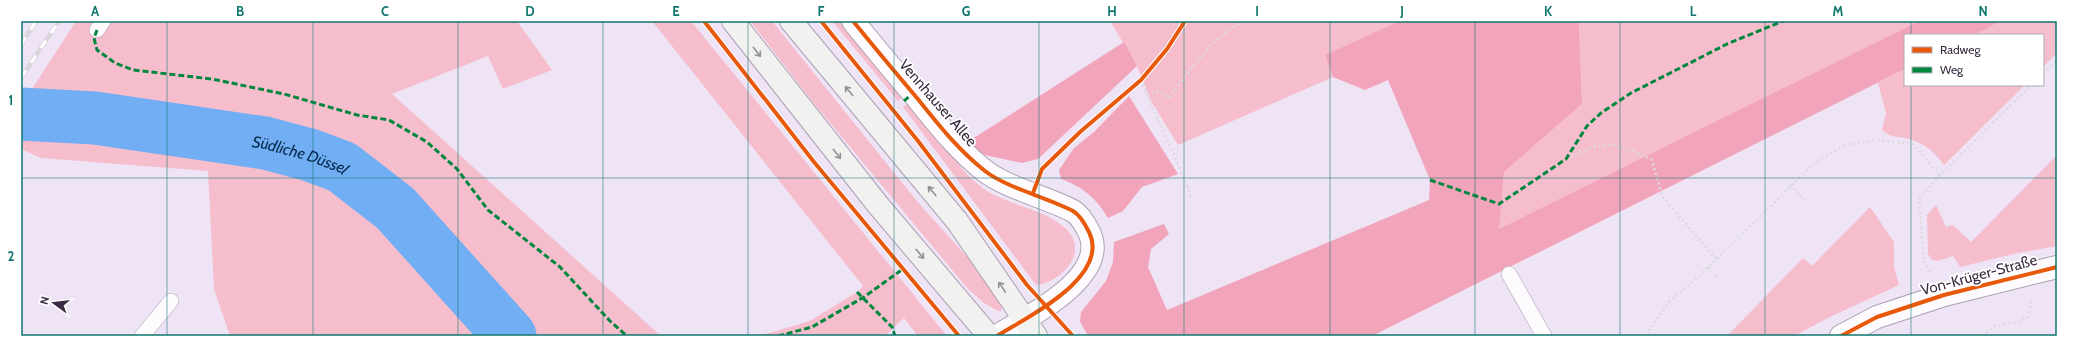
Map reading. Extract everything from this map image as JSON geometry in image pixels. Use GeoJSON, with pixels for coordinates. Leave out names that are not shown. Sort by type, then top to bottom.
{"type":"FeatureCollection","features":[{"type":"Feature","properties":{"kind":"main road"},"geometry":{"type":"LineString","coordinates":[[733,21],[878,205],[989,336]]}},
{"type":"Feature","properties":{"kind":"main road"},"geometry":{"type":"LineString","coordinates":[[791,21],[957,221],[1030,327]]}},
{"type":"Feature","properties":{"kind":"street","name":"Vennhauser Allee"},"geometry":{"type":"LineString","coordinates":[[853,21],[949,138],[975,163],[986,172],[1004,181],[1075,212],[1085,223],[1091,237],[1091,253],[1082,276],[1030,327],[997,336]]}},
{"type":"Feature","properties":{"kind":"street","name":"Von-Krüger-Straße"},"geometry":{"type":"LineString","coordinates":[[1844,335],[1877,317],[1944,295],[2047,269]]}},
{"type":"Feature","properties":{"kind":"lane"},"geometry":{"type":"LineString","coordinates":[[1509,274],[1544,336]]}},
{"type":"Feature","properties":{"kind":"lane"},"geometry":{"type":"LineString","coordinates":[[142,336],[171,300]]}},
{"type":"Feature","properties":{"kind":"path"},"geometry":{"type":"LineString","coordinates":[[1147,94],[1158,91],[1169,98],[1211,44],[1226,31],[1244,21]]}},
{"type":"Feature","properties":{"kind":"path"},"geometry":{"type":"LineString","coordinates":[[2044,73],[2057,60]]}},
{"type":"Feature","properties":{"kind":"path"},"geometry":{"type":"LineString","coordinates":[[1141,80],[1157,120],[1175,154],[1192,200]]}},
{"type":"Feature","properties":{"kind":"path"},"geometry":{"type":"LineString","coordinates":[[1648,336],[1649,330],[1669,302],[1708,267],[1790,185],[1817,161],[1846,145],[1877,140],[1913,144],[1940,175]]}},
{"type":"Feature","properties":{"kind":"path"},"geometry":{"type":"LineString","coordinates":[[1566,159],[1600,144],[1610,144],[1632,151],[1652,160],[1662,196],[1716,259]]}},
{"type":"Feature","properties":{"kind":"path"},"geometry":{"type":"LineString","coordinates":[[1790,185],[1806,201]]}},
{"type":"Feature","properties":{"kind":"path"},"geometry":{"type":"LineString","coordinates":[[1708,267],[1716,276]]}},
{"type":"Feature","properties":{"kind":"path"},"geometry":{"type":"LineString","coordinates":[[1982,336],[1995,326],[2019,322],[2028,317],[2047,269]]}},
{"type":"Feature","properties":{"kind":"shaded area"},"geometry":{"type":"Polygon","coordinates":[[[76,21],[517,21],[552,70],[503,89],[488,56],[392,94],[661,336],[230,336],[214,289],[208,171],[41,158],[21,149],[21,106],[76,21]]]}},
{"type":"Feature","properties":{"kind":"shaded area"},"geometry":{"type":"Polygon","coordinates":[[[652,21],[691,21],[947,336],[918,336],[904,318],[885,336],[759,336],[810,321],[857,292],[863,286],[652,21]]]}},
{"type":"Feature","properties":{"kind":"shaded area"},"geometry":{"type":"Polygon","coordinates":[[[750,21],[772,21],[916,200],[976,267],[1002,305],[1001,311],[998,311],[984,303],[968,289],[816,106],[750,21]]]}},
{"type":"Feature","properties":{"kind":"shaded area"},"geometry":{"type":"Polygon","coordinates":[[[832,21],[841,21],[901,98],[898,101],[832,21]]]}},
{"type":"Feature","properties":{"kind":"shaded area"},"geometry":{"type":"Polygon","coordinates":[[[1110,21],[1399,21],[1325,55],[1333,77],[1178,145],[1151,101],[1137,66],[1110,21]]]}},
{"type":"Feature","properties":{"kind":"shaded area"},"geometry":{"type":"Polygon","coordinates":[[[1399,21],[1579,21],[1582,104],[1504,172],[1499,229],[1919,21],[2001,21],[1976,34],[1904,34],[1904,70],[1372,336],[1088,336],[1080,322],[1081,312],[1106,281],[1113,262],[1114,242],[1164,224],[1169,234],[1151,249],[1148,267],[1167,310],[1429,200],[1430,180],[1388,80],[1365,90],[1333,77],[1325,55],[1399,21]]]}},
{"type":"Feature","properties":{"kind":"shaded area"},"geometry":{"type":"Polygon","coordinates":[[[1579,21],[1919,21],[1498,230],[1504,172],[1582,104],[1579,21]]]}},
{"type":"Feature","properties":{"kind":"shaded area"},"geometry":{"type":"Polygon","coordinates":[[[2001,21],[2057,21],[2057,53],[2044,66],[2044,34],[1976,34],[2001,21]]]}},
{"type":"Feature","properties":{"kind":"shaded area"},"geometry":{"type":"Polygon","coordinates":[[[1124,42],[1137,66],[1038,159],[1022,163],[985,155],[966,143],[1124,42]]]}},
{"type":"Feature","properties":{"kind":"shaded area"},"geometry":{"type":"Polygon","coordinates":[[[1904,70],[1904,86],[2024,86],[1944,165],[1932,151],[1923,145],[1905,138],[1890,136],[1882,130],[1886,113],[1878,83],[1904,70]]]}},
{"type":"Feature","properties":{"kind":"shaded area"},"geometry":{"type":"Polygon","coordinates":[[[1129,96],[1178,174],[1142,187],[1123,211],[1108,218],[1094,199],[1088,194],[1069,182],[1061,179],[1059,170],[1074,148],[1094,132],[1129,96]]]}},
{"type":"Feature","properties":{"kind":"shaded area"},"geometry":{"type":"Polygon","coordinates":[[[907,104],[929,128],[964,171],[980,186],[990,193],[1051,218],[1061,224],[1069,232],[1074,241],[1075,250],[1073,258],[1062,273],[1054,279],[1036,285],[903,107],[907,104]]]}},
{"type":"Feature","properties":{"kind":"shaded area"},"geometry":{"type":"Polygon","coordinates":[[[2057,155],[2057,246],[2018,253],[1960,267],[1953,256],[1938,261],[1932,260],[1928,254],[1927,215],[1936,205],[1946,227],[1953,225],[1971,242],[2057,155]]]}},
{"type":"Feature","properties":{"kind":"shaded area"},"geometry":{"type":"Polygon","coordinates":[[[1870,207],[1894,242],[1894,267],[1899,285],[1830,317],[1794,336],[1727,336],[1803,258],[1812,266],[1870,207]]]}},
{"type":"Feature","properties":{"kind":"waterway","name":"Südliche Düssel"},"geometry":{"type":"LineString","coordinates":[[21,114],[95,118],[265,143],[310,155],[342,167],[395,208],[510,336]]}},
{"type":"Feature","properties":{"kind":"railway"},"geometry":{"type":"LineString","coordinates":[[21,45],[36,21]]}},
{"type":"Feature","properties":{"kind":"railway"},"geometry":{"type":"LineString","coordinates":[[21,78],[59,21]]}},
{"type":"Feature","properties":{"kind":"marked path"},"geometry":{"type":"LineString","coordinates":[[1430,180],[1499,204],[1566,159],[1587,126],[1601,113],[1631,93],[1727,44],[1783,21]]}},
{"type":"Feature","properties":{"kind":"marked path"},"geometry":{"type":"LineString","coordinates":[[97,30],[94,38],[97,50],[115,63],[133,70],[212,79],[284,94],[357,115],[389,120],[427,142],[457,169],[488,210],[560,267],[610,321],[627,336]]}},
{"type":"Feature","properties":{"kind":"marked path"},"geometry":{"type":"LineString","coordinates":[[904,101],[913,93]]}},
{"type":"Feature","properties":{"kind":"marked path"},"geometry":{"type":"LineString","coordinates":[[778,336],[812,327],[864,297],[903,269]]}},
{"type":"Feature","properties":{"kind":"marked path"},"geometry":{"type":"LineString","coordinates":[[857,292],[892,327],[895,336]]}},
{"type":"Feature","properties":{"kind":"cycle path"},"geometry":{"type":"LineString","coordinates":[[704,21],[814,162],[959,336]]}},
{"type":"Feature","properties":{"kind":"cycle path"},"geometry":{"type":"LineString","coordinates":[[821,21],[918,141],[1027,285],[1073,336]]}},
{"type":"Feature","properties":{"kind":"cycle path"},"geometry":{"type":"LineString","coordinates":[[853,21],[957,146],[975,163],[994,177],[1004,182],[1073,211],[1080,217],[1089,232],[1093,249],[1088,265],[1077,280],[1045,307],[997,336]]}},
{"type":"Feature","properties":{"kind":"cycle path"},"geometry":{"type":"LineString","coordinates":[[1033,193],[1042,169],[1080,132],[1141,80],[1167,49],[1185,21]]}},
{"type":"Feature","properties":{"kind":"cycle path"},"geometry":{"type":"LineString","coordinates":[[1841,336],[1877,317],[1944,295],[2057,267]]}}]}
